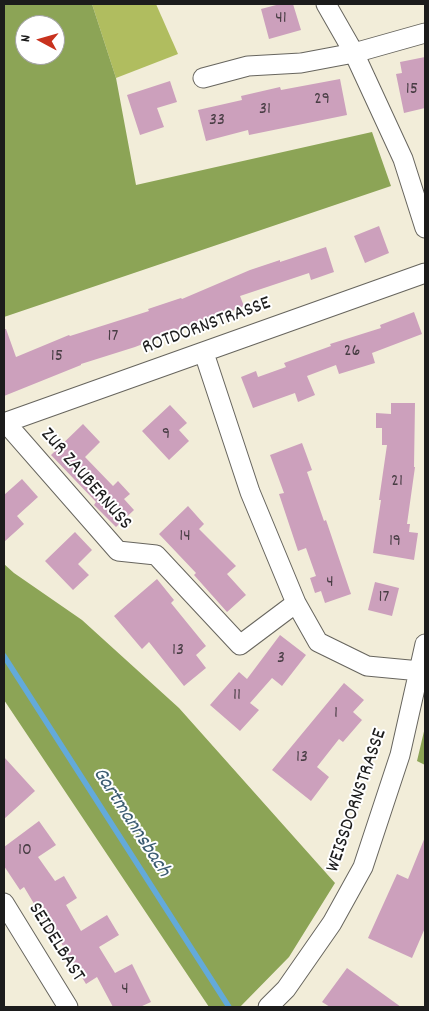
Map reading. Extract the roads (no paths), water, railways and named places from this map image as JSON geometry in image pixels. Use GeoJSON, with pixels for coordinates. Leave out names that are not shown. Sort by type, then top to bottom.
{"type":"FeatureCollection","features":[{"type":"Feature","properties":{"kind":"street"},"geometry":{"type":"LineString","coordinates":[[326,4],[354,52],[403,159],[425,228]]}},
{"type":"Feature","properties":{"kind":"street"},"geometry":{"type":"LineString","coordinates":[[203,78],[248,66],[301,64],[425,33]]}},
{"type":"Feature","properties":{"kind":"street","name":"ROTDORNSTRASSE"},"geometry":{"type":"LineString","coordinates":[[4,422],[204,353],[425,273]]}},
{"type":"Feature","properties":{"kind":"street"},"geometry":{"type":"LineString","coordinates":[[204,353],[250,492],[296,603],[318,642],[367,666],[420,671]]}},
{"type":"Feature","properties":{"kind":"street","name":"ZUR ZAUBERNUSS"},"geometry":{"type":"LineString","coordinates":[[4,422],[118,551],[156,555],[240,645],[296,603]]}},
{"type":"Feature","properties":{"kind":"street","name":"WEISSDORNSTRASSE"},"geometry":{"type":"LineString","coordinates":[[268,1007],[286,989],[332,923],[363,868],[400,755],[425,644]]}},
{"type":"Feature","properties":{"kind":"street","name":"SEIDELBAST"},"geometry":{"type":"LineString","coordinates":[[4,902],[68,1007]]}},
{"type":"Feature","properties":{"kind":"waterway","name":"Gartmannsbach"},"geometry":{"type":"LineString","coordinates":[[4,656],[229,1007]]}}]}
